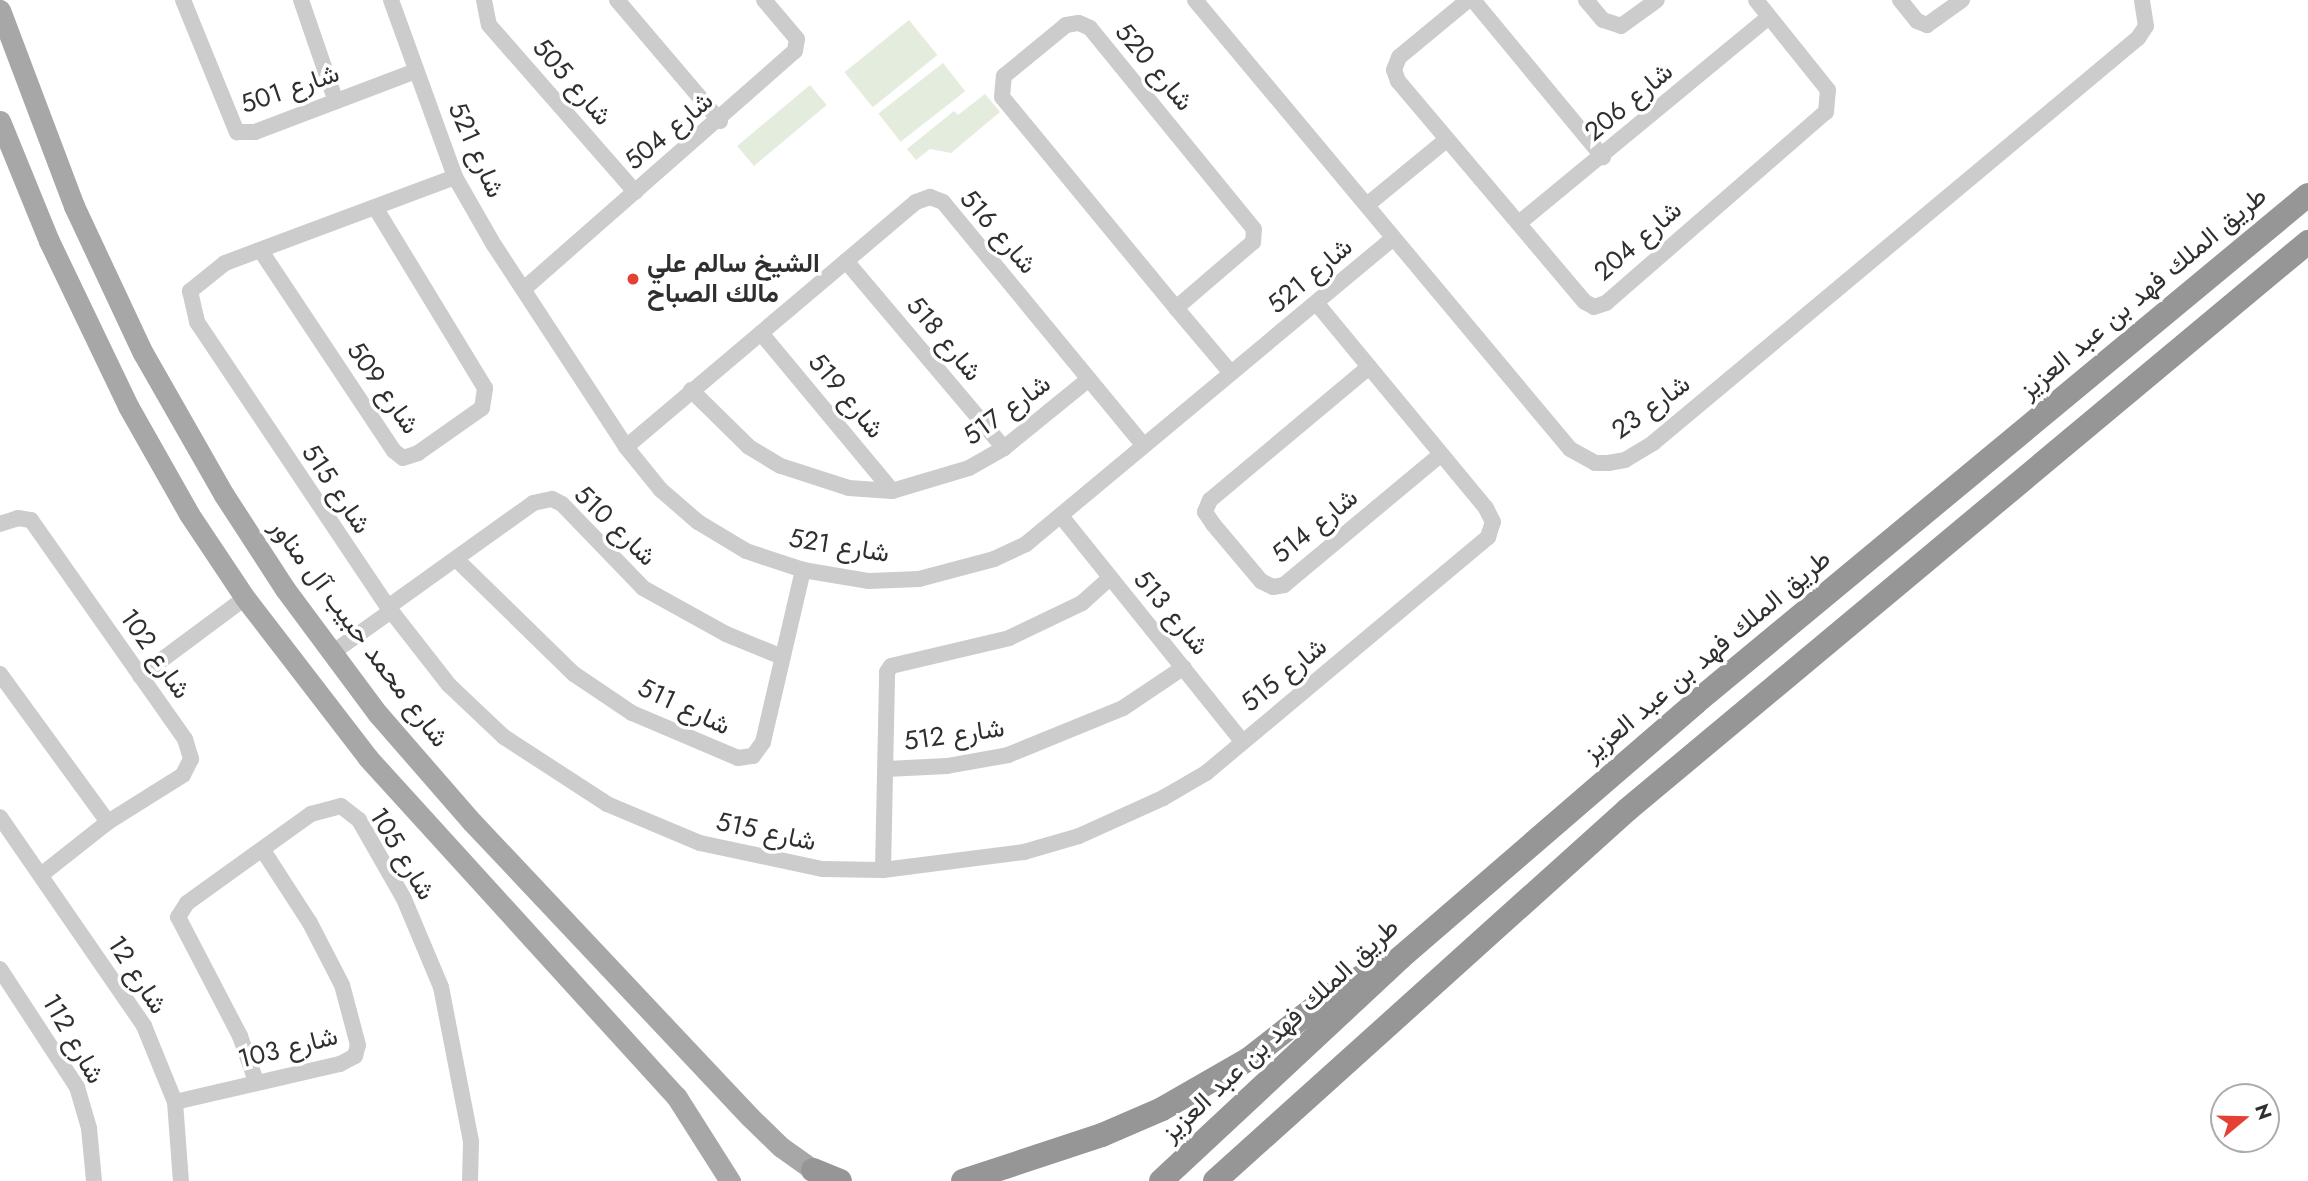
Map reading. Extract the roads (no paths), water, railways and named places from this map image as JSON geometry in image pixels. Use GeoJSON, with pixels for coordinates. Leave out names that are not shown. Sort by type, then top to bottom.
{"type":"FeatureCollection","features":[{"type":"Feature","properties":{"kind":"highway","name":"طريق الملك فهد بن عبد العزيز"},"geometry":{"type":"LineString","coordinates":[[1161,1181],[1400,958],[1695,703],[2308,194]]}},
{"type":"Feature","properties":{"kind":"highway"},"geometry":{"type":"LineString","coordinates":[[1215,1181],[1628,810],[2307,242]]}},
{"type":"Feature","properties":{"kind":"highway"},"geometry":{"type":"LineString","coordinates":[[963,1181],[1102,1135],[1162,1110],[1249,1059],[1345,985],[1400,958]]}},
{"type":"Feature","properties":{"kind":"highway"},"geometry":{"type":"LineString","coordinates":[[1230,1181],[1272,1129]]}},
{"type":"Feature","properties":{"kind":"highway"},"geometry":{"type":"LineString","coordinates":[[821,1176],[840,1181]]}},
{"type":"Feature","properties":{"kind":"main road","name":"شارع محمد حبيب آل مناور"},"geometry":{"type":"LineString","coordinates":[[0,10],[74,206],[143,353],[231,506],[332,653],[472,822],[731,1097],[781,1147],[821,1176]]}},
{"type":"Feature","properties":{"kind":"main road"},"geometry":{"type":"LineString","coordinates":[[0,121],[48,242],[128,406],[189,514],[245,598],[368,758],[676,1096],[730,1181]]}},
{"type":"Feature","properties":{"kind":"street","name":"شارع 501"},"geometry":{"type":"LineString","coordinates":[[183,0],[237,132],[255,132],[335,99],[416,71]]}},
{"type":"Feature","properties":{"kind":"street"},"geometry":{"type":"LineString","coordinates":[[301,0],[335,99]]}},
{"type":"Feature","properties":{"kind":"street","name":"شارع 521"},"geometry":{"type":"LineString","coordinates":[[391,0],[456,177],[626,447],[661,490],[698,522],[746,551],[803,570],[869,581],[919,579],[995,559],[1026,544],[1394,238]]}},
{"type":"Feature","properties":{"kind":"street","name":"شارع 505"},"geometry":{"type":"LineString","coordinates":[[484,0],[489,25],[635,192]]}},
{"type":"Feature","properties":{"kind":"street"},"geometry":{"type":"LineString","coordinates":[[617,0],[720,121]]}},
{"type":"Feature","properties":{"kind":"street","name":"شارع 504"},"geometry":{"type":"LineString","coordinates":[[525,288],[720,121],[797,48],[794,36],[764,0]]}},
{"type":"Feature","properties":{"kind":"street","name":"شارع 23"},"geometry":{"type":"LineString","coordinates":[[1195,0],[1570,449],[1595,463],[1625,460],[1653,443],[2138,38],[2146,26],[2142,0]]}},
{"type":"Feature","properties":{"kind":"street"},"geometry":{"type":"LineString","coordinates":[[1471,0],[1603,157]]}},
{"type":"Feature","properties":{"kind":"street","name":"شارع 204"},"geometry":{"type":"LineString","coordinates":[[1471,0],[1399,57],[1394,70],[1398,81],[1585,302],[1594,307],[1606,303],[1826,112],[1830,103],[1828,90],[1756,0]]}},
{"type":"Feature","properties":{"kind":"street"},"geometry":{"type":"LineString","coordinates":[[1586,0],[1603,20],[1621,26],[1657,0]]}},
{"type":"Feature","properties":{"kind":"street"},"geometry":{"type":"LineString","coordinates":[[1900,0],[1927,24],[1962,0]]}},
{"type":"Feature","properties":{"kind":"street","name":"شارع 206"},"geometry":{"type":"LineString","coordinates":[[1519,223],[1603,157],[1769,17]]}},
{"type":"Feature","properties":{"kind":"street","name":"شارع 520"},"geometry":{"type":"LineString","coordinates":[[1176,308],[1253,242],[1254,229],[1090,28],[1079,23],[1066,25],[1004,76],[1002,97],[1176,308],[1231,373]]}},
{"type":"Feature","properties":{"kind":"street"},"geometry":{"type":"LineString","coordinates":[[1367,205],[1446,140]]}},
{"type":"Feature","properties":{"kind":"street","name":"شارع 515"},"geometry":{"type":"LineString","coordinates":[[456,177],[225,263],[198,281],[190,291],[192,312],[390,609],[449,685],[504,737],[607,804],[700,843],[749,856],[822,869],[884,870],[998,857],[1079,836],[1163,798],[1206,773],[1488,537],[1493,522],[1486,508],[1317,304]]}},
{"type":"Feature","properties":{"kind":"street","name":"شارع 516"},"geometry":{"type":"LineString","coordinates":[[626,447],[916,202],[930,197],[943,202],[1143,445]]}},
{"type":"Feature","properties":{"kind":"street","name":"شارع 509"},"geometry":{"type":"LineString","coordinates":[[261,251],[394,451],[403,458],[418,453],[482,408],[485,388],[376,209]]}},
{"type":"Feature","properties":{"kind":"street","name":"شارع 518"},"geometry":{"type":"LineString","coordinates":[[846,261],[1004,448]]}},
{"type":"Feature","properties":{"kind":"street","name":"شارع 519"},"geometry":{"type":"LineString","coordinates":[[761,333],[892,491]]}},
{"type":"Feature","properties":{"kind":"street","name":"شارع 514"},"geometry":{"type":"LineString","coordinates":[[1369,368],[1210,500],[1205,512],[1213,524],[1261,581],[1273,587],[1284,584],[1440,455]]}},
{"type":"Feature","properties":{"kind":"street","name":"شارع 517"},"geometry":{"type":"LineString","coordinates":[[691,390],[749,447],[781,466],[849,488],[892,491],[968,468],[1004,448],[1089,379]]}},
{"type":"Feature","properties":{"kind":"street","name":"شارع 510"},"geometry":{"type":"LineString","coordinates":[[332,653],[533,503],[552,499],[562,504],[643,588],[726,634],[782,657]]}},
{"type":"Feature","properties":{"kind":"street","name":"شارع 513"},"geometry":{"type":"LineString","coordinates":[[1061,516],[1242,741]]}},
{"type":"Feature","properties":{"kind":"street","name":"شارع 102"},"geometry":{"type":"LineString","coordinates":[[0,524],[18,518],[31,520],[185,739],[191,759],[183,775],[108,822],[40,875]]}},
{"type":"Feature","properties":{"kind":"street","name":"شارع 511"},"geometry":{"type":"LineString","coordinates":[[456,559],[574,674],[632,713],[738,758],[753,756],[763,742],[803,570]]}},
{"type":"Feature","properties":{"kind":"street","name":"شارع 512"},"geometry":{"type":"LineString","coordinates":[[1110,578],[1082,603],[1009,638],[891,666],[887,671],[887,769],[947,766],[1008,755],[1123,708],[1184,667]]}},
{"type":"Feature","properties":{"kind":"street"},"geometry":{"type":"LineString","coordinates":[[140,676],[245,598]]}},
{"type":"Feature","properties":{"kind":"street"},"geometry":{"type":"LineString","coordinates":[[0,674],[108,822]]}},
{"type":"Feature","properties":{"kind":"street"},"geometry":{"type":"LineString","coordinates":[[884,870],[887,769]]}},
{"type":"Feature","properties":{"kind":"street","name":"شارع 105"},"geometry":{"type":"LineString","coordinates":[[256,1082],[240,1036],[177,917],[187,903],[264,852],[311,814],[341,806],[359,820],[404,899],[440,986],[471,1141],[470,1181]]}},
{"type":"Feature","properties":{"kind":"street","name":"شارع 12"},"geometry":{"type":"LineString","coordinates":[[0,817],[144,1026],[175,1101],[181,1181]]}},
{"type":"Feature","properties":{"kind":"street","name":"شارع 103"},"geometry":{"type":"LineString","coordinates":[[175,1101],[340,1064],[355,1056],[358,1045],[342,985],[310,923],[264,852]]}},
{"type":"Feature","properties":{"kind":"street","name":"شارع 112"},"geometry":{"type":"LineString","coordinates":[[0,969],[76,1087],[89,1128],[94,1181]]}},
{"type":"Feature","properties":{"kind":"place","name":"الشيخ سالم علي مالك الصباح"},"geometry":{"type":"Point","coordinates":[633,279]}}]}
